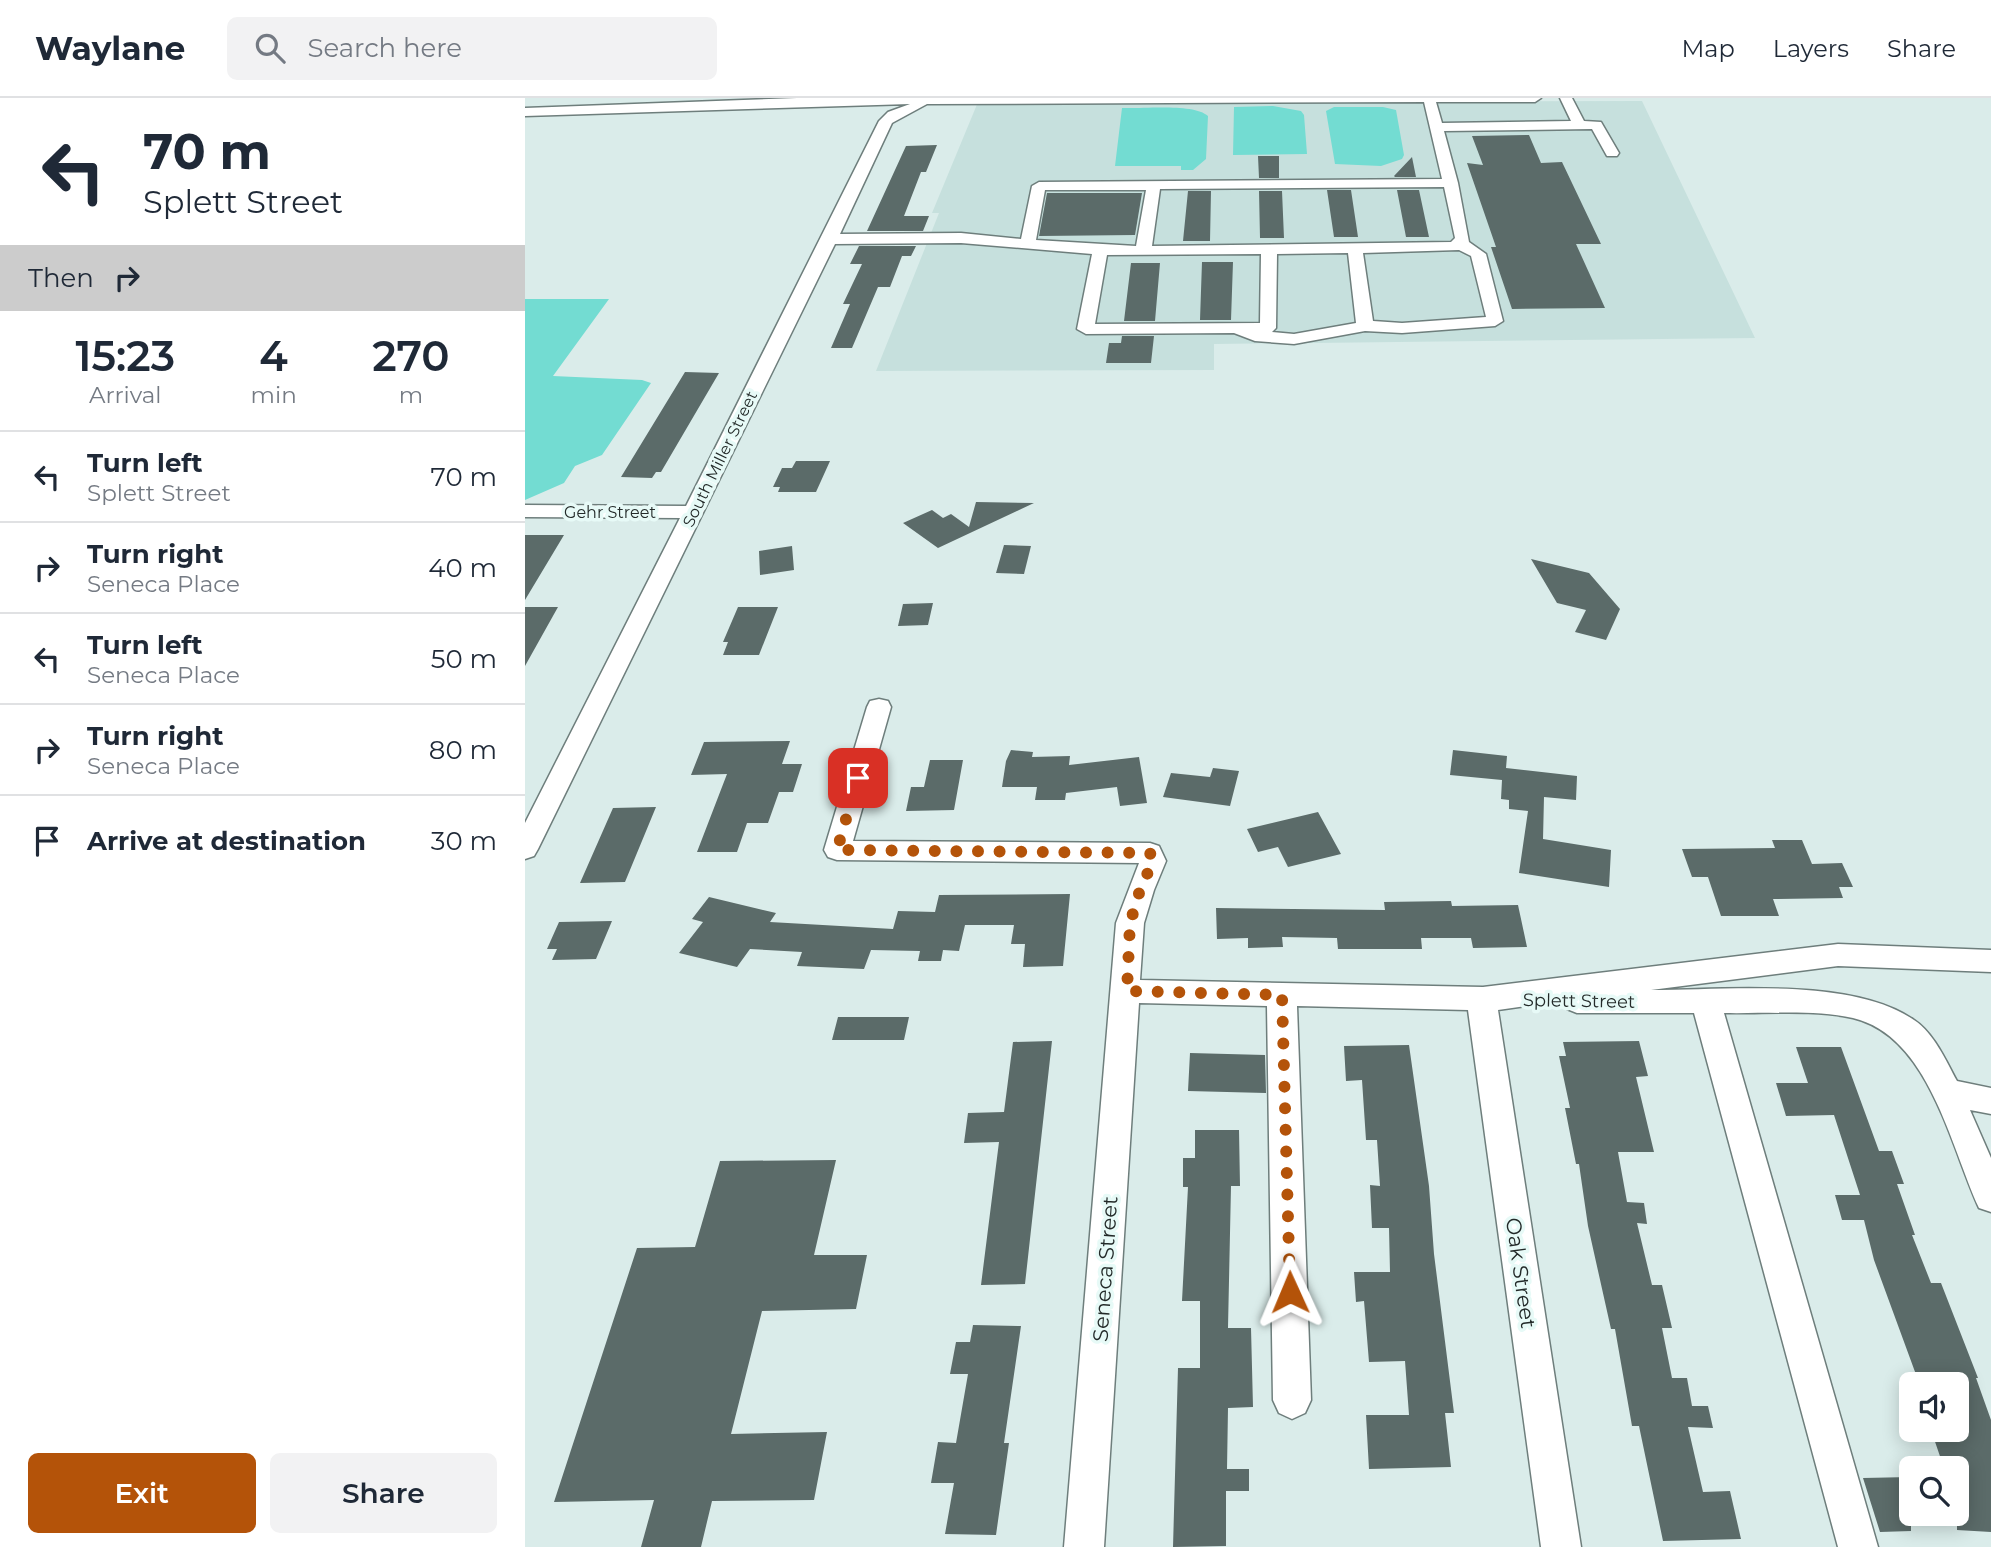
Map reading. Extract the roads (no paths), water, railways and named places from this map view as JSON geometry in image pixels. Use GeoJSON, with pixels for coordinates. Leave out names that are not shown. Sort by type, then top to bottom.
{"type":"FeatureCollection","features":[{"type":"Feature","properties":{"kind":"street"},"geometry":{"type":"LineString","coordinates":[[830,239],[919,237],[1143,251],[1454,247],[1461,243],[1463,238],[1429,98]]}},
{"type":"Feature","properties":{"kind":"street"},"geometry":{"type":"LineString","coordinates":[[525,112],[877,100],[1535,98]]}},
{"type":"Feature","properties":{"kind":"street"},"geometry":{"type":"LineString","coordinates":[[1566,98],[1579,125]]}},
{"type":"Feature","properties":{"kind":"street"},"geometry":{"type":"LineString","coordinates":[[877,100],[892,107],[893,115],[920,104],[940,100]]}},
{"type":"Feature","properties":{"kind":"street","name":"South Miller Street"},"geometry":{"type":"LineString","coordinates":[[525,849],[830,239],[886,121],[893,115]]}},
{"type":"Feature","properties":{"kind":"street"},"geometry":{"type":"LineString","coordinates":[[1437,127],[1596,125],[1612,153]]}},
{"type":"Feature","properties":{"kind":"street"},"geometry":{"type":"LineString","coordinates":[[1028,242],[1039,186],[1451,183]]}},
{"type":"Feature","properties":{"kind":"street"},"geometry":{"type":"LineString","coordinates":[[1143,251],[1154,185]]}},
{"type":"Feature","properties":{"kind":"street"},"geometry":{"type":"LineString","coordinates":[[1236,328],[1255,335],[1294,339],[1365,326],[1402,328],[1495,321],[1478,254],[1461,243]]}},
{"type":"Feature","properties":{"kind":"street"},"geometry":{"type":"LineString","coordinates":[[1100,250],[1086,330],[1268,328],[1269,250]]}},
{"type":"Feature","properties":{"kind":"street"},"geometry":{"type":"LineString","coordinates":[[1355,250],[1365,326]]}},
{"type":"Feature","properties":{"kind":"street","name":"Gehr Street"},"geometry":{"type":"LineString","coordinates":[[525,511],[694,512]]}},
{"type":"Feature","properties":{"kind":"street","name":"Seneca Street"},"geometry":{"type":"LineString","coordinates":[[879,707],[837,850],[1150,853],[1153,861],[1140,890],[1130,923],[1084,1547]]}},
{"type":"Feature","properties":{"kind":"street"},"geometry":{"type":"LineString","coordinates":[[1481,999],[1838,955],[1991,961]]}},
{"type":"Feature","properties":{"kind":"street","name":"Splett Street"},"geometry":{"type":"LineString","coordinates":[[1127,991],[1706,1003],[1804,1002],[1852,1006],[1882,1016],[1906,1030],[1930,1060],[1947,1092]]}},
{"type":"Feature","properties":{"kind":"street"},"geometry":{"type":"LineString","coordinates":[[1282,995],[1292,1400]]}},
{"type":"Feature","properties":{"kind":"street","name":"Oak Street"},"geometry":{"type":"LineString","coordinates":[[1481,999],[1561,1547]]}},
{"type":"Feature","properties":{"kind":"street"},"geometry":{"type":"LineString","coordinates":[[1706,1003],[1858,1547]]}},
{"type":"Feature","properties":{"kind":"street"},"geometry":{"type":"LineString","coordinates":[[1947,1092],[1991,1101]]}},
{"type":"Feature","properties":{"kind":"street"},"geometry":{"type":"LineString","coordinates":[[1947,1092],[1991,1197]]}}]}
